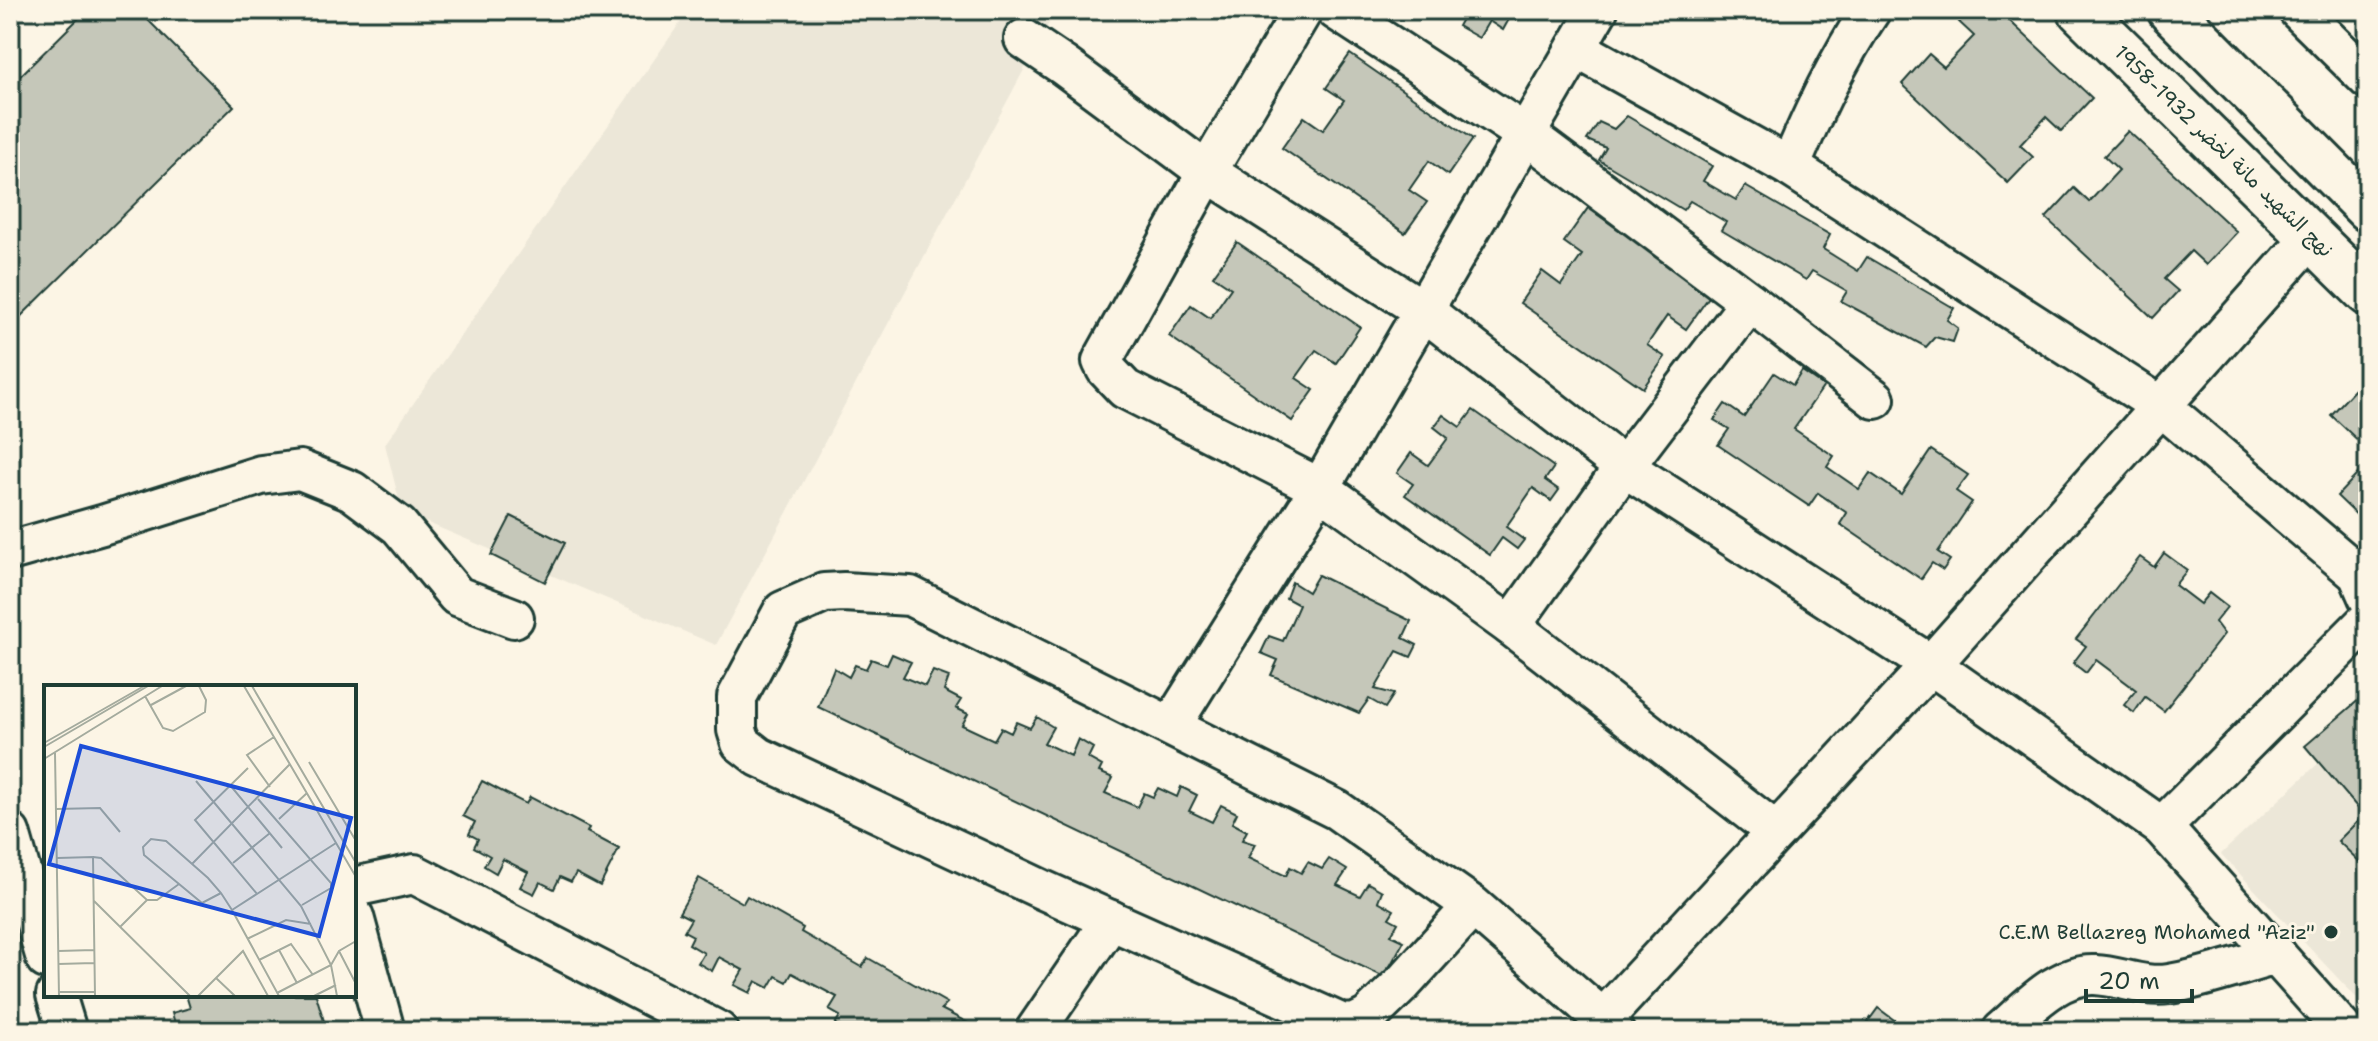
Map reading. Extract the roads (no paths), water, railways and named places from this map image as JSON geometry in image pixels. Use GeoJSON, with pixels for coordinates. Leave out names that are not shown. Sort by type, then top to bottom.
{"type":"FeatureCollection","features":[{"type":"Feature","properties":{"kind":"main road"},"geometry":{"type":"LineString","coordinates":[[2170,10],[2368,209]]}},
{"type":"Feature","properties":{"kind":"main road","name":"نهج الشهيد مانة لخضر 1932-1958"},"geometry":{"type":"LineString","coordinates":[[2088,13],[2368,293]]}},
{"type":"Feature","properties":{"kind":"street"},"geometry":{"type":"LineString","coordinates":[[1303,10],[1207,172],[1102,361],[1106,369],[1125,389],[1320,488],[1511,626],[1776,832]]}},
{"type":"Feature","properties":{"kind":"street"},"geometry":{"type":"LineString","coordinates":[[1336,10],[1527,135],[1875,399]]}},
{"type":"Feature","properties":{"kind":"street"},"geometry":{"type":"LineString","coordinates":[[1171,726],[1320,488],[1598,10]]}},
{"type":"Feature","properties":{"kind":"street"},"geometry":{"type":"LineString","coordinates":[[1790,167],[1829,81],[1871,10]]}},
{"type":"Feature","properties":{"kind":"street"},"geometry":{"type":"LineString","coordinates":[[2298,10],[2368,79]]}},
{"type":"Feature","properties":{"kind":"street"},"geometry":{"type":"LineString","coordinates":[[1024,39],[1207,172],[1423,310],[1624,467],[1931,665],[2162,827],[2344,1031]]}},
{"type":"Feature","properties":{"kind":"street"},"geometry":{"type":"LineString","coordinates":[[1576,48],[1790,167],[2161,406],[2358,574],[2368,597]]}},
{"type":"Feature","properties":{"kind":"street"},"geometry":{"type":"LineString","coordinates":[[1473,906],[1368,1017],[1356,1023],[1343,1024],[759,757],[741,743],[737,730],[737,697],[783,611],[824,593],[910,596],[1337,810],[1473,906],[1609,1025],[1776,832],[1931,665],[2312,236]]}},
{"type":"Feature","properties":{"kind":"street"},"geometry":{"type":"LineString","coordinates":[[1511,626],[1624,467],[1750,302]]}},
{"type":"Feature","properties":{"kind":"street"},"geometry":{"type":"LineString","coordinates":[[10,551],[261,475],[300,470],[352,491],[399,526],[457,596],[514,618]]}},
{"type":"Feature","properties":{"kind":"street"},"geometry":{"type":"LineString","coordinates":[[2162,827],[2368,620]]}},
{"type":"Feature","properties":{"kind":"street"},"geometry":{"type":"LineString","coordinates":[[10,833],[44,952]]}},
{"type":"Feature","properties":{"kind":"street"},"geometry":{"type":"LineString","coordinates":[[356,887],[414,874],[718,1031]]}},
{"type":"Feature","properties":{"kind":"street"},"geometry":{"type":"LineString","coordinates":[[1035,1031],[1111,920]]}},
{"type":"Feature","properties":{"kind":"street"},"geometry":{"type":"LineString","coordinates":[[356,924],[385,1031]]}},
{"type":"Feature","properties":{"kind":"street"},"geometry":{"type":"LineString","coordinates":[[2001,1031],[2045,993],[2072,978],[2094,975],[2148,985],[2168,985],[2277,955]]}},
{"type":"Feature","properties":{"kind":"street"},"geometry":{"type":"LineString","coordinates":[[57,997],[67,1031]]}},
{"type":"Feature","properties":{"kind":"place","name":"C.E.M Bellazreg Mohamed \"Aziz\""},"geometry":{"type":"Point","coordinates":[2331,932]}}]}
